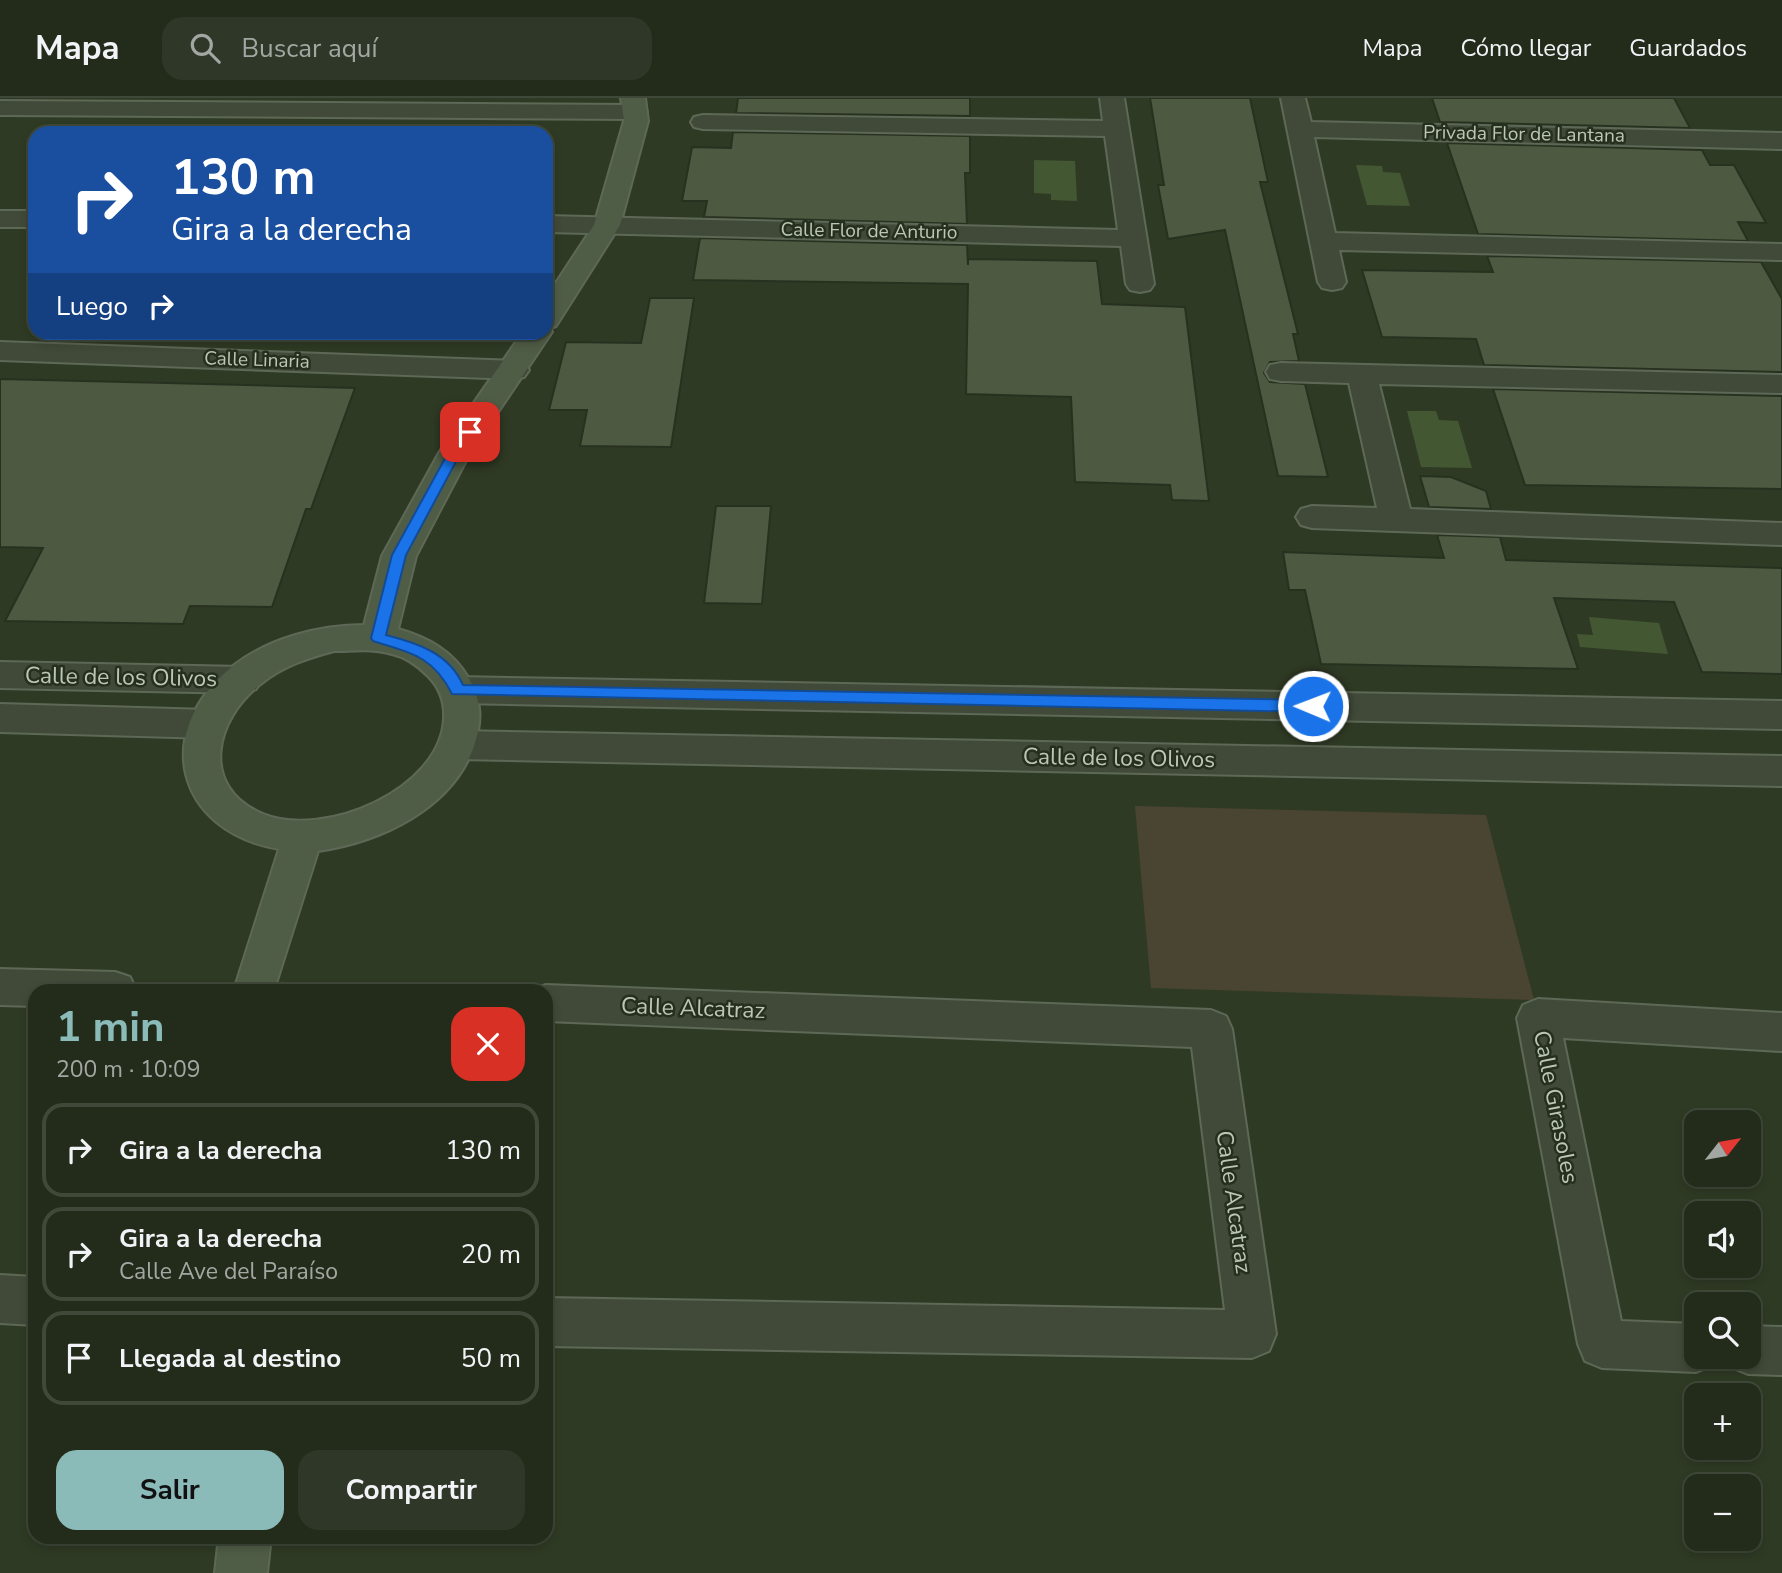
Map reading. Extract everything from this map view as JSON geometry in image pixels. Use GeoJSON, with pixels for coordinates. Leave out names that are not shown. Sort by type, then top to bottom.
{"type":"FeatureCollection","features":[{"type":"Feature","properties":{"kind":"street"},"geometry":{"type":"LineString","coordinates":[[1112,98],[1140,284]]}},
{"type":"Feature","properties":{"kind":"street"},"geometry":{"type":"LineString","coordinates":[[1293,98],[1332,282]]}},
{"type":"Feature","properties":{"kind":"street"},"geometry":{"type":"LineString","coordinates":[[0,108],[634,105],[636,121],[607,225],[553,309]]}},
{"type":"Feature","properties":{"kind":"street"},"geometry":{"type":"LineString","coordinates":[[703,122],[1117,129]]}},
{"type":"Feature","properties":{"kind":"street","name":"Privada Flor de Lantana"},"geometry":{"type":"LineString","coordinates":[[1300,129],[1782,141]]}},
{"type":"Feature","properties":{"kind":"street"},"geometry":{"type":"LineString","coordinates":[[0,219],[28,219]]}},
{"type":"Feature","properties":{"kind":"street","name":"Calle Flor de Anturio"},"geometry":{"type":"LineString","coordinates":[[553,224],[1132,238]]}},
{"type":"Feature","properties":{"kind":"street"},"geometry":{"type":"LineString","coordinates":[[1323,241],[1782,251]]}},
{"type":"Feature","properties":{"kind":"street"},"geometry":{"type":"LineString","coordinates":[[378,638],[399,555],[455,453],[533,340]]}},
{"type":"Feature","properties":{"kind":"street","name":"Calle Linaria"},"geometry":{"type":"LineString","coordinates":[[0,351],[514,370]]}},
{"type":"Feature","properties":{"kind":"street"},"geometry":{"type":"LineString","coordinates":[[1282,372],[1782,384]]}},
{"type":"Feature","properties":{"kind":"street"},"geometry":{"type":"LineString","coordinates":[[1362,374],[1396,520]]}},
{"type":"Feature","properties":{"kind":"street"},"geometry":{"type":"LineString","coordinates":[[1312,517],[1782,534]]}},
{"type":"Feature","properties":{"kind":"street"},"geometry":{"type":"LineString","coordinates":[[334,638],[378,638],[419,649],[451,674],[463,705],[462,734],[445,769],[396,811],[351,830],[303,836],[278,834],[238,820],[214,800],[200,768],[200,746],[218,703],[262,664],[290,650],[334,638]]}},
{"type":"Feature","properties":{"kind":"street","name":"Calle de los Olivos"},"geometry":{"type":"LineString","coordinates":[[0,675],[243,680]]}},
{"type":"Feature","properties":{"kind":"street"},"geometry":{"type":"LineString","coordinates":[[457,690],[1782,715]]}},
{"type":"Feature","properties":{"kind":"street","name":"Calle de los Olivos"},"geometry":{"type":"LineString","coordinates":[[0,718],[209,724]]}},
{"type":"Feature","properties":{"kind":"street","name":"Calle de los Olivos"},"geometry":{"type":"LineString","coordinates":[[457,745],[1782,771]]}},
{"type":"Feature","properties":{"kind":"street"},"geometry":{"type":"LineString","coordinates":[[256,984],[303,836]]}},
{"type":"Feature","properties":{"kind":"street"},"geometry":{"type":"LineString","coordinates":[[0,987],[28,988]]}},
{"type":"Feature","properties":{"kind":"street","name":"Calle Alcatraz"},"geometry":{"type":"LineString","coordinates":[[553,1003],[1211,1029],[1252,1334],[553,1322]]}},
{"type":"Feature","properties":{"kind":"street","name":"Calle Girasoles"},"geometry":{"type":"LineString","coordinates":[[1684,1347],[1602,1344],[1538,1018],[1782,1032]]}},
{"type":"Feature","properties":{"kind":"street"},"geometry":{"type":"LineString","coordinates":[[0,1299],[28,1301]]}},
{"type":"Feature","properties":{"kind":"street"},"geometry":{"type":"LineString","coordinates":[[1761,1350],[1782,1351]]}},
{"type":"Feature","properties":{"kind":"street"},"geometry":{"type":"LineString","coordinates":[[241,1573],[244,1544]]}},
{"type":"Feature","properties":{"kind":"shaded area"},"geometry":{"type":"Polygon","coordinates":[[[1034,160],[1075,161],[1077,201],[1051,200],[1051,194],[1034,193],[1034,160]]]}},
{"type":"Feature","properties":{"kind":"shaded area"},"geometry":{"type":"Polygon","coordinates":[[[1356,165],[1382,166],[1383,172],[1400,173],[1410,206],[1367,205],[1356,165]]]}},
{"type":"Feature","properties":{"kind":"shaded area"},"geometry":{"type":"Polygon","coordinates":[[[1407,411],[1436,411],[1439,420],[1458,421],[1472,468],[1421,467],[1407,411]]]}},
{"type":"Feature","properties":{"kind":"shaded area"},"geometry":{"type":"Polygon","coordinates":[[[1589,617],[1659,623],[1668,654],[1580,647],[1577,634],[1593,635],[1589,617]]]}},
{"type":"Feature","properties":{"kind":"shaded area"},"geometry":{"type":"Polygon","coordinates":[[[1135,806],[1486,815],[1534,1000],[1151,988],[1135,806]]]}},
{"type":"Feature","properties":{"kind":"building"},"geometry":{"type":"Polygon","coordinates":[[[738,98],[970,98],[970,116],[736,113],[738,98]]]}},
{"type":"Feature","properties":{"kind":"building"},"geometry":{"type":"Polygon","coordinates":[[[1150,98],[1250,98],[1268,182],[1260,182],[1298,334],[1293,334],[1299,361],[1270,362],[1264,373],[1270,382],[1305,384],[1328,477],[1278,476],[1225,230],[1168,239],[1158,185],[1164,185],[1150,98]]]}},
{"type":"Feature","properties":{"kind":"building"},"geometry":{"type":"Polygon","coordinates":[[[1432,98],[1674,98],[1690,128],[1440,122],[1432,98]]]}},
{"type":"Feature","properties":{"kind":"building"},"geometry":{"type":"Polygon","coordinates":[[[733,132],[970,136],[970,173],[965,173],[967,224],[704,217],[707,201],[682,201],[692,147],[731,148],[733,132]]]}},
{"type":"Feature","properties":{"kind":"building"},"geometry":{"type":"Polygon","coordinates":[[[1447,143],[1702,150],[1710,165],[1734,165],[1766,223],[1738,222],[1748,241],[1478,234],[1447,143]]]}},
{"type":"Feature","properties":{"kind":"building"},"geometry":{"type":"Polygon","coordinates":[[[700,238],[967,245],[968,265],[968,259],[1097,261],[1102,304],[1185,307],[1209,501],[1172,500],[1170,485],[1075,482],[1071,397],[966,394],[968,284],[693,280],[700,238]]]}},
{"type":"Feature","properties":{"kind":"building"},"geometry":{"type":"Polygon","coordinates":[[[1487,256],[1761,262],[1782,299],[1782,372],[1484,365],[1476,339],[1382,337],[1362,270],[1493,272],[1487,256]]]}},
{"type":"Feature","properties":{"kind":"building"},"geometry":{"type":"Polygon","coordinates":[[[650,298],[694,298],[671,447],[580,446],[587,410],[549,410],[566,342],[641,343],[650,298]]]}},
{"type":"Feature","properties":{"kind":"building"},"geometry":{"type":"Polygon","coordinates":[[[0,379],[355,388],[311,509],[306,509],[272,607],[190,606],[183,624],[5,621],[43,548],[0,547],[0,379]]]}},
{"type":"Feature","properties":{"kind":"building"},"geometry":{"type":"Polygon","coordinates":[[[1493,389],[1782,396],[1782,489],[1525,485],[1493,389]]]}},
{"type":"Feature","properties":{"kind":"building"},"geometry":{"type":"Polygon","coordinates":[[[1420,476],[1451,477],[1486,491],[1491,509],[1429,507],[1420,476]]]}},
{"type":"Feature","properties":{"kind":"building"},"geometry":{"type":"Polygon","coordinates":[[[716,506],[771,506],[762,604],[704,603],[716,506]]]}},
{"type":"Feature","properties":{"kind":"building"},"geometry":{"type":"Polygon","coordinates":[[[1437,535],[1500,537],[1506,560],[1782,568],[1782,674],[1702,672],[1674,602],[1554,598],[1578,669],[1321,664],[1305,590],[1289,590],[1283,552],[1444,558],[1437,535]]]}},
{"type":"Feature","properties":{"kind":"route"},"geometry":{"type":"LineString","coordinates":[[470,432],[455,453],[399,555],[378,638],[419,649],[451,674],[457,690],[1313,706]]}}]}
